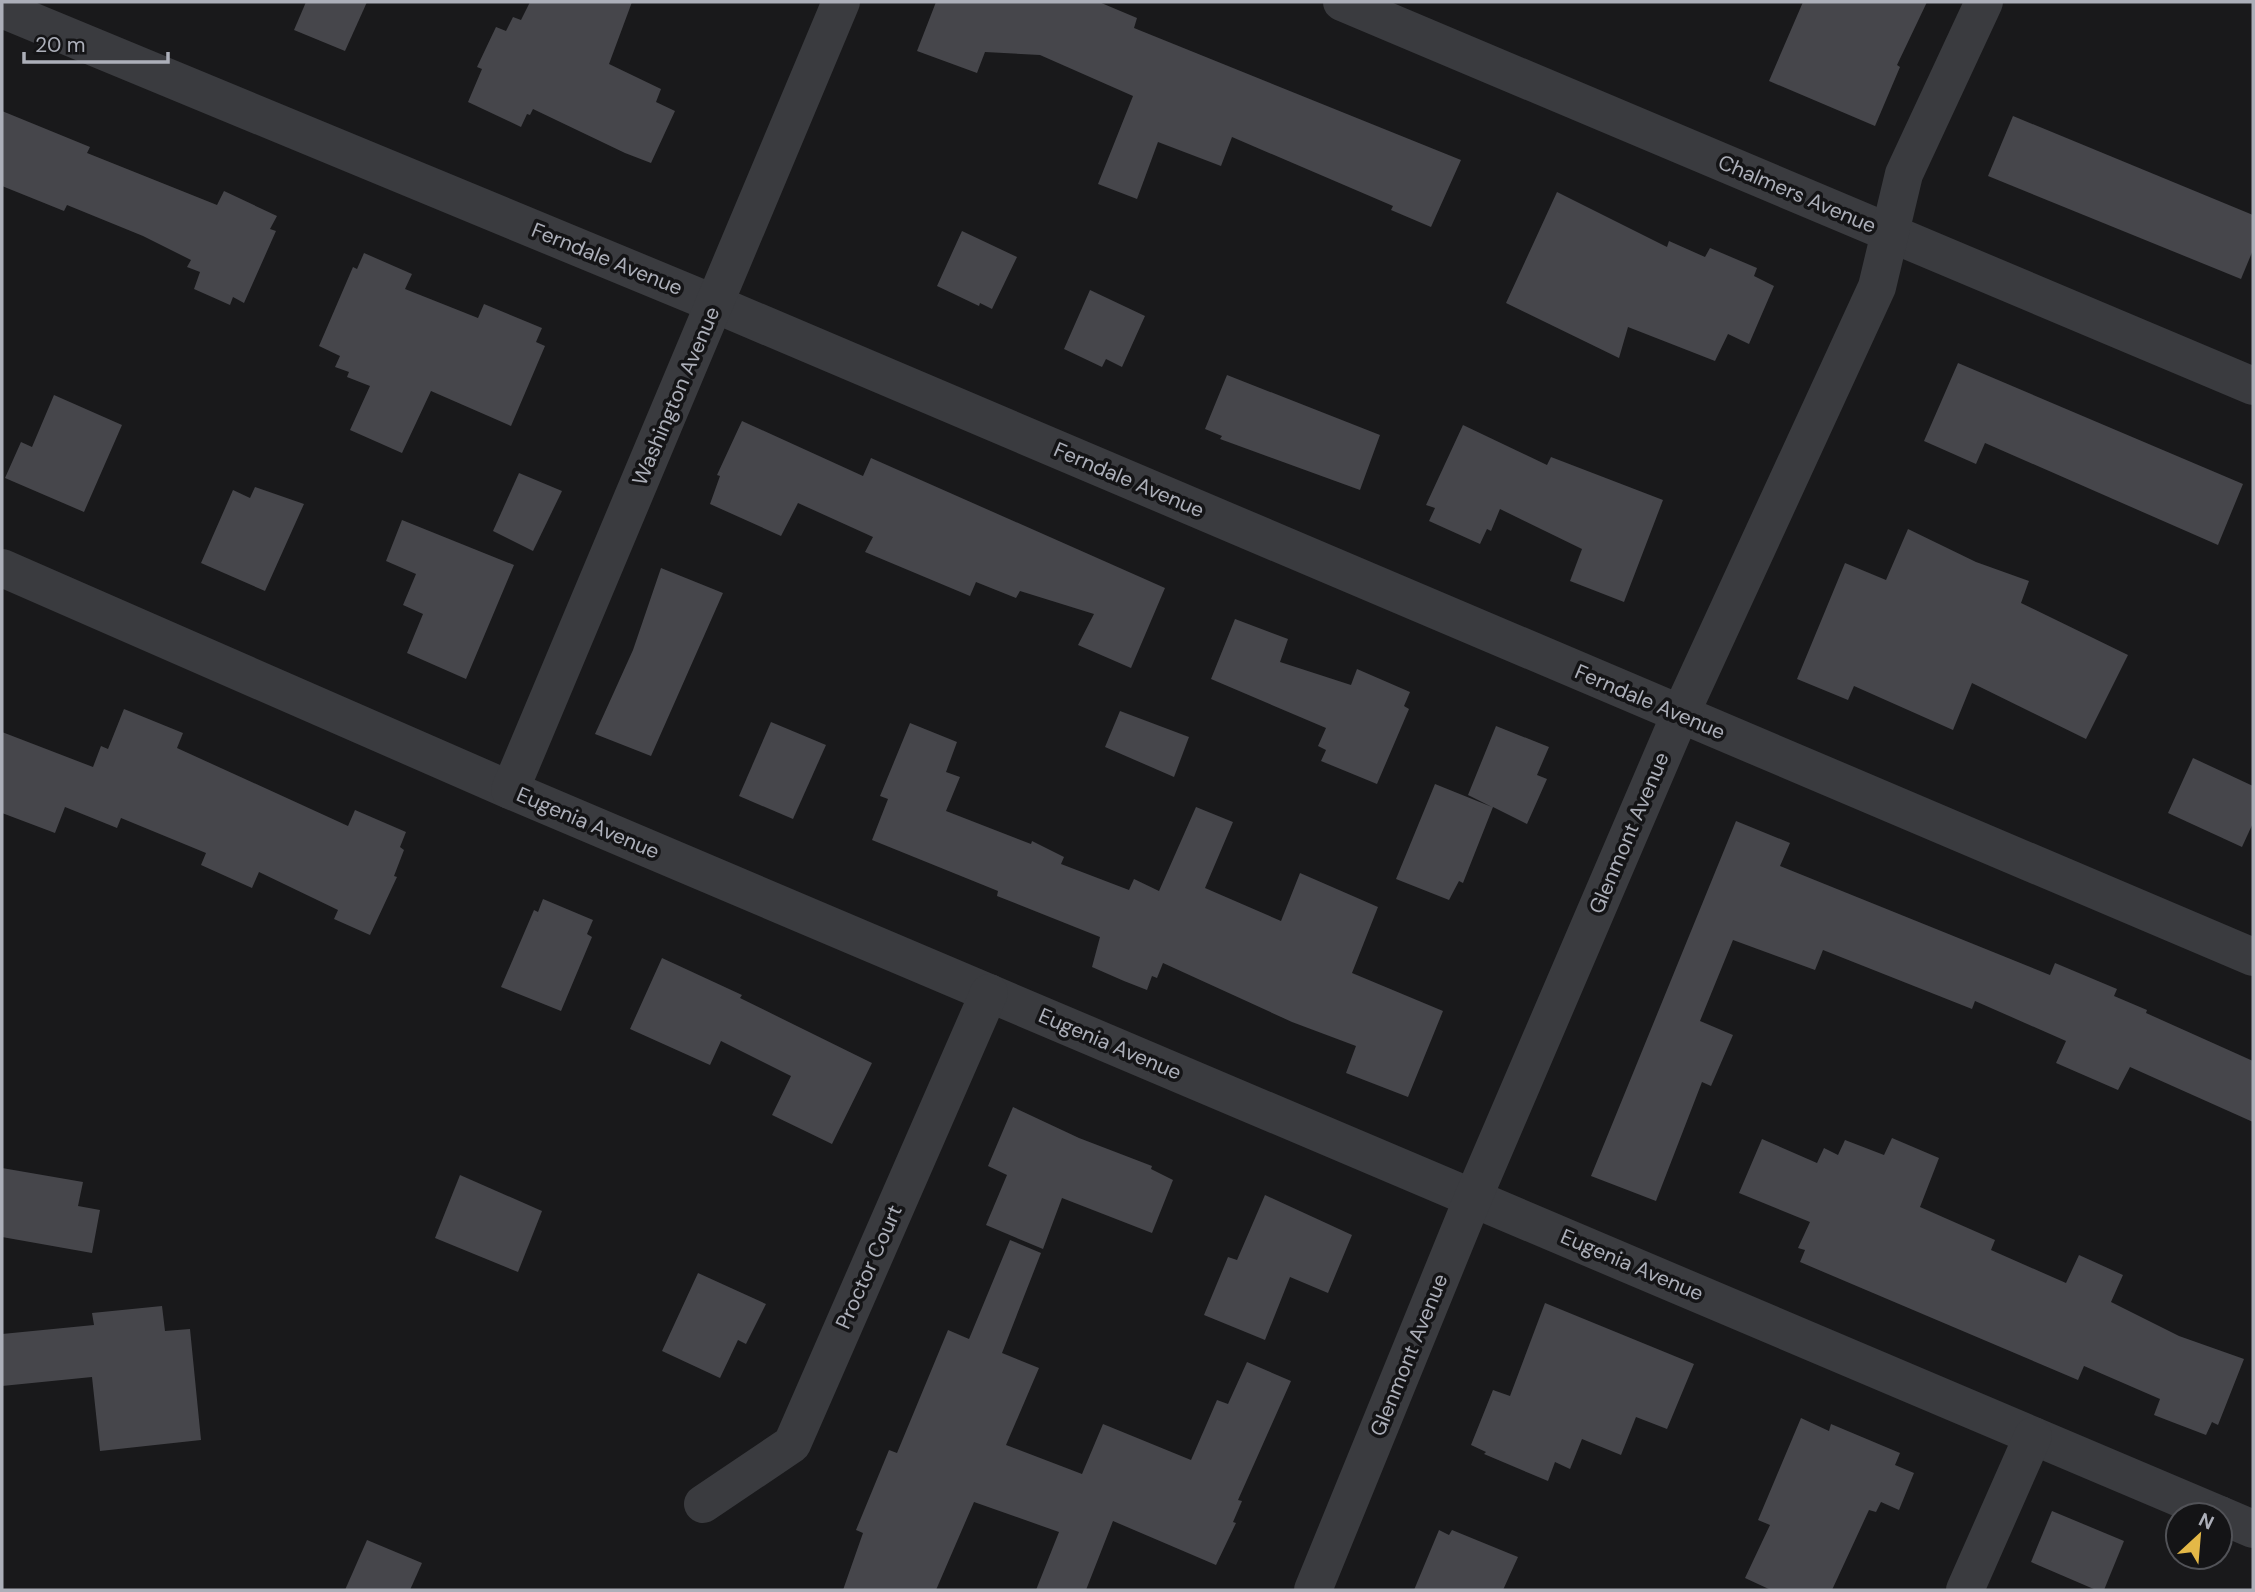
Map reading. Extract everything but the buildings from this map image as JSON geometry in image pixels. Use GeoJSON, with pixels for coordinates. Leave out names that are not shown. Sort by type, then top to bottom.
{"type":"FeatureCollection","features":[{"type":"Feature","properties":{"kind":"street","name":"Washington Avenue"},"geometry":{"type":"LineString","coordinates":[[510,790],[841,2]]}},
{"type":"Feature","properties":{"kind":"street","name":"Chalmers Avenue"},"geometry":{"type":"LineString","coordinates":[[1342,2],[2253,386]]}},
{"type":"Feature","properties":{"kind":"street","name":"Glenmont Avenue"},"geometry":{"type":"LineString","coordinates":[[1313,1590],[1473,1198],[1680,715],[1877,287],[1904,174],[1984,2]]}},
{"type":"Feature","properties":{"kind":"street","name":"Ferndale Avenue"},"geometry":{"type":"LineString","coordinates":[[2,9],[715,304],[2253,957]]}},
{"type":"Feature","properties":{"kind":"street","name":"Eugenia Avenue"},"geometry":{"type":"LineString","coordinates":[[2,568],[510,790],[2187,1501]]}},
{"type":"Feature","properties":{"kind":"street","name":"Proctor Court"},"geometry":{"type":"LineString","coordinates":[[703,1504],[792,1444],[989,993]]}},
{"type":"Feature","properties":{"kind":"street"},"geometry":{"type":"LineString","coordinates":[[1965,1590],[2033,1436]]}},
{"type":"Feature","properties":{"kind":"street","name":"Eugenia Avenue"},"geometry":{"type":"LineString","coordinates":[[2234,1521],[2253,1529]]}}]}
